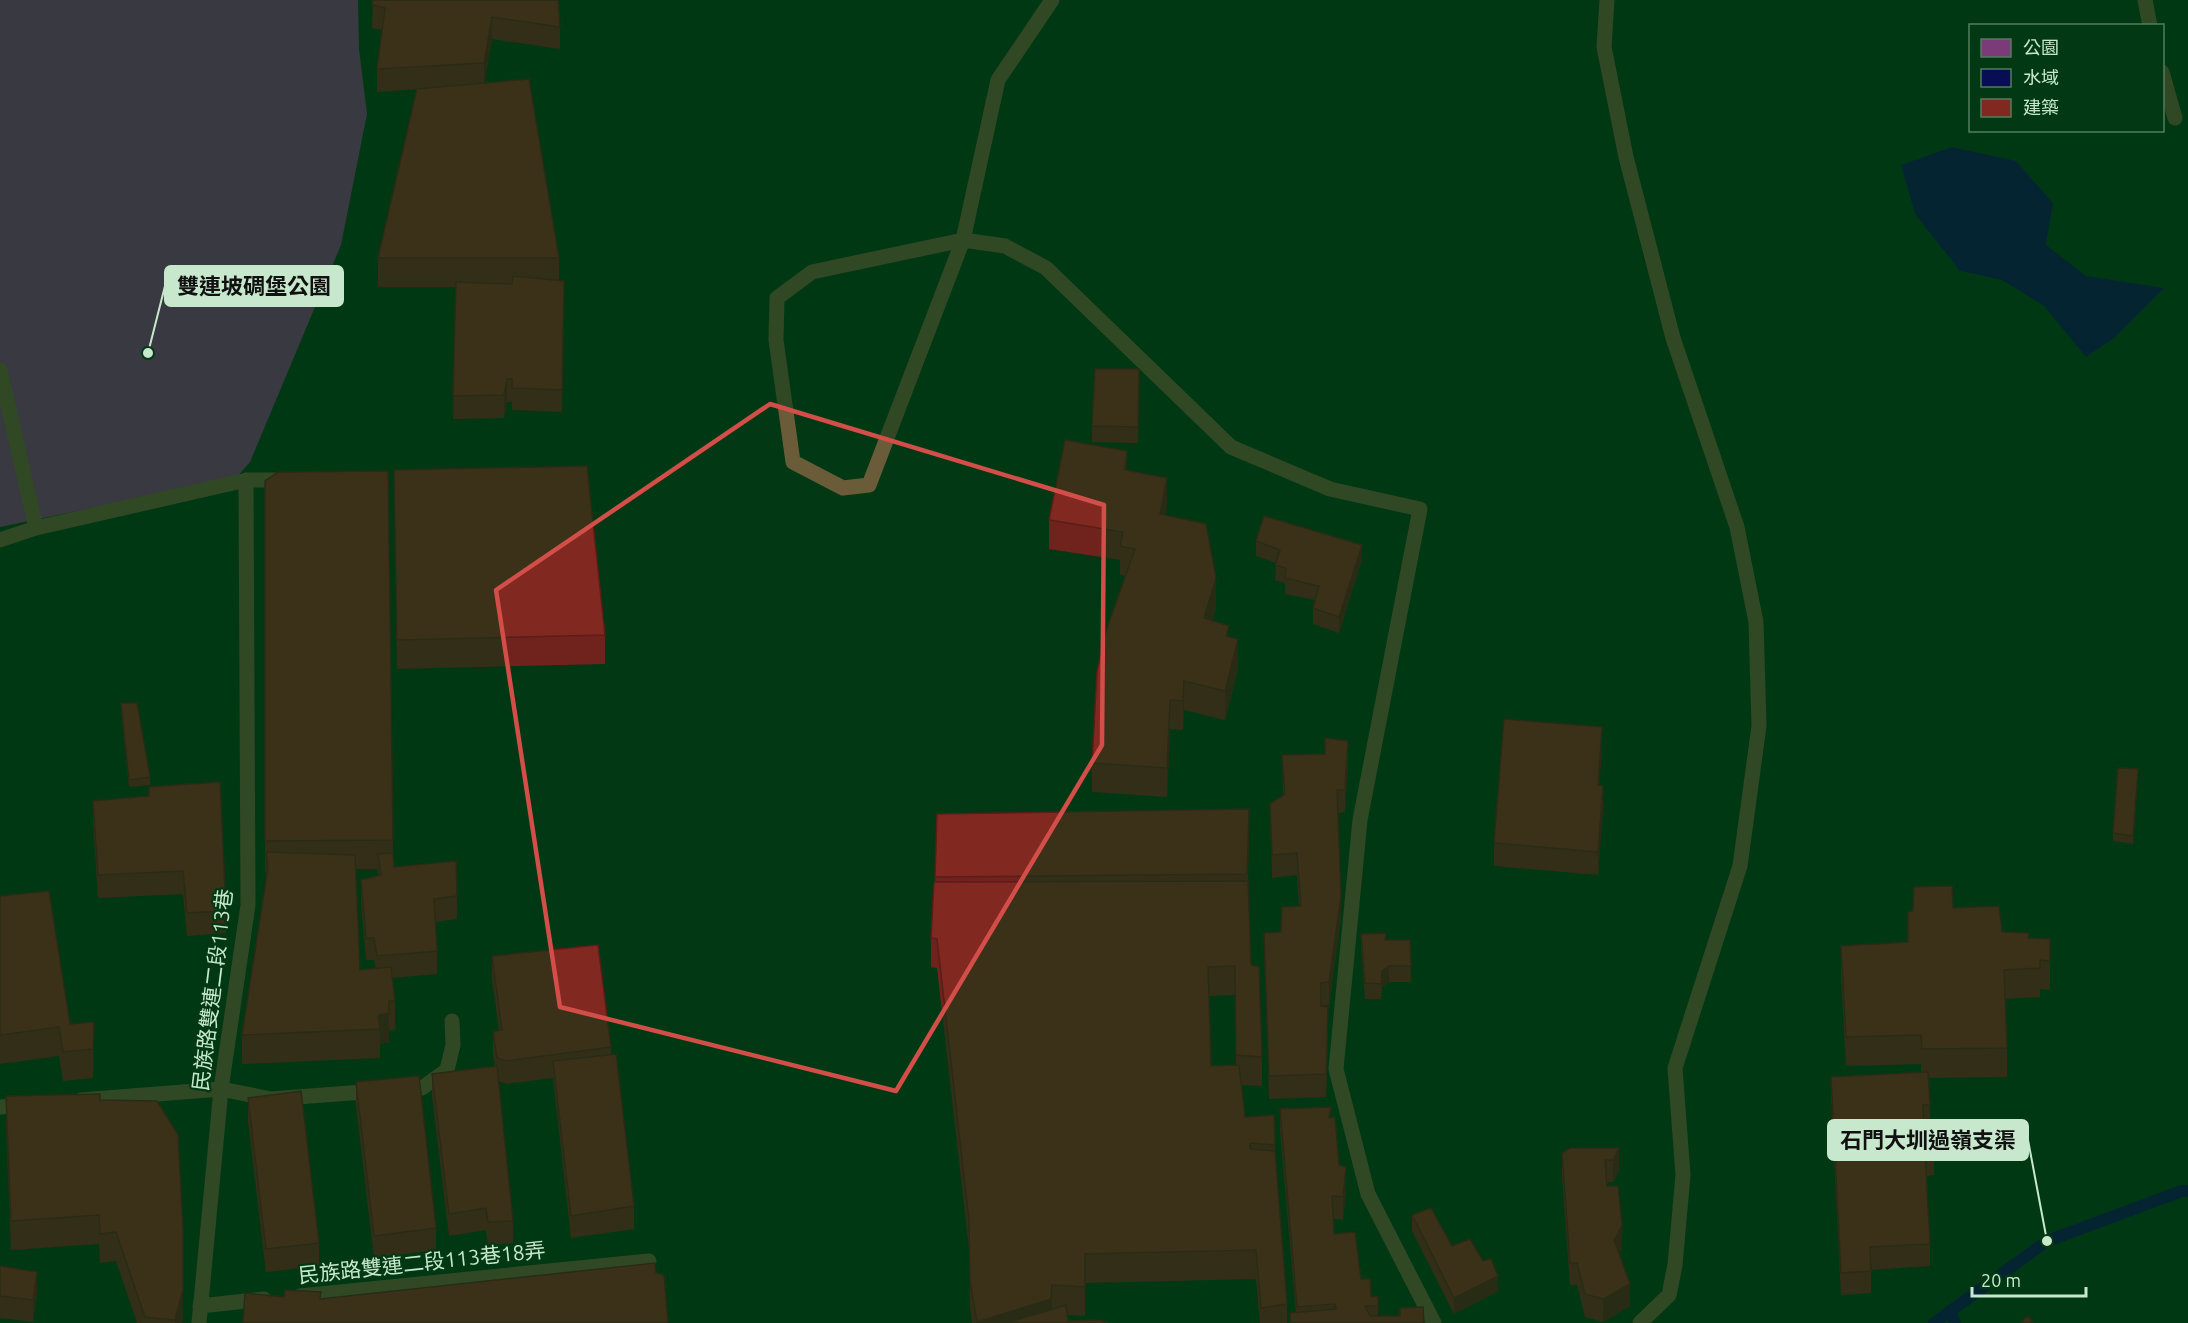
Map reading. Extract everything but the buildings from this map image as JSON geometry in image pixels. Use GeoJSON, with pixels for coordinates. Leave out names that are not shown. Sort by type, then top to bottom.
{"type":"FeatureCollection","features":[{"type":"Feature","properties":{"kind":"lane"},"geometry":{"type":"LineString","coordinates":[[1052,0],[998,80],[963,240],[869,485],[843,488],[793,462],[776,340],[777,298],[812,272],[963,240],[1005,246],[1046,268],[1232,447],[1330,489],[1420,509],[1360,820],[1336,1069],[1368,1194],[1434,1323]]}},
{"type":"Feature","properties":{"kind":"lane"},"geometry":{"type":"LineString","coordinates":[[1607,0],[1604,47],[1626,157],[1673,338],[1737,527],[1756,622],[1759,726],[1740,866],[1676,1068],[1683,1175],[1675,1265],[1669,1295],[1640,1323]]}},
{"type":"Feature","properties":{"kind":"lane"},"geometry":{"type":"LineString","coordinates":[[2145,0],[2150,24]]}},
{"type":"Feature","properties":{"kind":"lane"},"geometry":{"type":"LineString","coordinates":[[2164,76],[2175,118]]}},
{"type":"Feature","properties":{"kind":"lane"},"geometry":{"type":"LineString","coordinates":[[0,370],[36,528]]}},
{"type":"Feature","properties":{"kind":"lane"},"geometry":{"type":"LineString","coordinates":[[0,540],[36,528],[246,480],[305,480]]}},
{"type":"Feature","properties":{"kind":"lane","name":"民族路雙連二段113巷"},"geometry":{"type":"LineString","coordinates":[[199,1323],[221,1089],[248,905],[246,480]]}},
{"type":"Feature","properties":{"kind":"lane"},"geometry":{"type":"LineString","coordinates":[[70,1101],[221,1089],[271,1098],[422,1088],[447,1070],[453,1045],[452,1021]]}},
{"type":"Feature","properties":{"kind":"lane"},"geometry":{"type":"LineString","coordinates":[[0,1107],[46,1103]]}},
{"type":"Feature","properties":{"kind":"lane","name":"民族路雙連二段113巷18弄"},"geometry":{"type":"LineString","coordinates":[[200,1306],[649,1261]]}},
{"type":"Feature","properties":{"kind":"highlighted area"},"geometry":{"type":"Polygon","coordinates":[[[770,404],[1104,505],[1102,745],[896,1091],[560,1007],[496,590],[770,404]]]}},
{"type":"Feature","properties":{"kind":"green space"},"geometry":{"type":"Polygon","coordinates":[[[0,0],[358,0],[359,49],[367,114],[341,245],[250,462],[236,478],[0,527],[0,0]]]}},
{"type":"Feature","properties":{"kind":"water"},"geometry":{"type":"Polygon","coordinates":[[[1952,147],[2016,161],[2053,203],[2046,245],[2086,276],[2164,288],[2114,338],[2086,357],[2044,306],[2002,280],[1960,271],[1915,214],[1901,165],[1952,147]]]}},
{"type":"Feature","properties":{"kind":"waterway"},"geometry":{"type":"LineString","coordinates":[[1934,1323],[2047,1241],[2182,1191],[2188,1191]]}},
{"type":"Feature","properties":{"kind":"waterway"},"geometry":{"type":"LineString","coordinates":[[1950,1311],[1955,1323]]}},
{"type":"Feature","properties":{"kind":"place","name":"雙連坡碉堡公園"},"geometry":{"type":"Point","coordinates":[148,353]}},
{"type":"Feature","properties":{"kind":"place","name":"石門大圳過嶺支渠"},"geometry":{"type":"Point","coordinates":[2047,1241]}}]}
